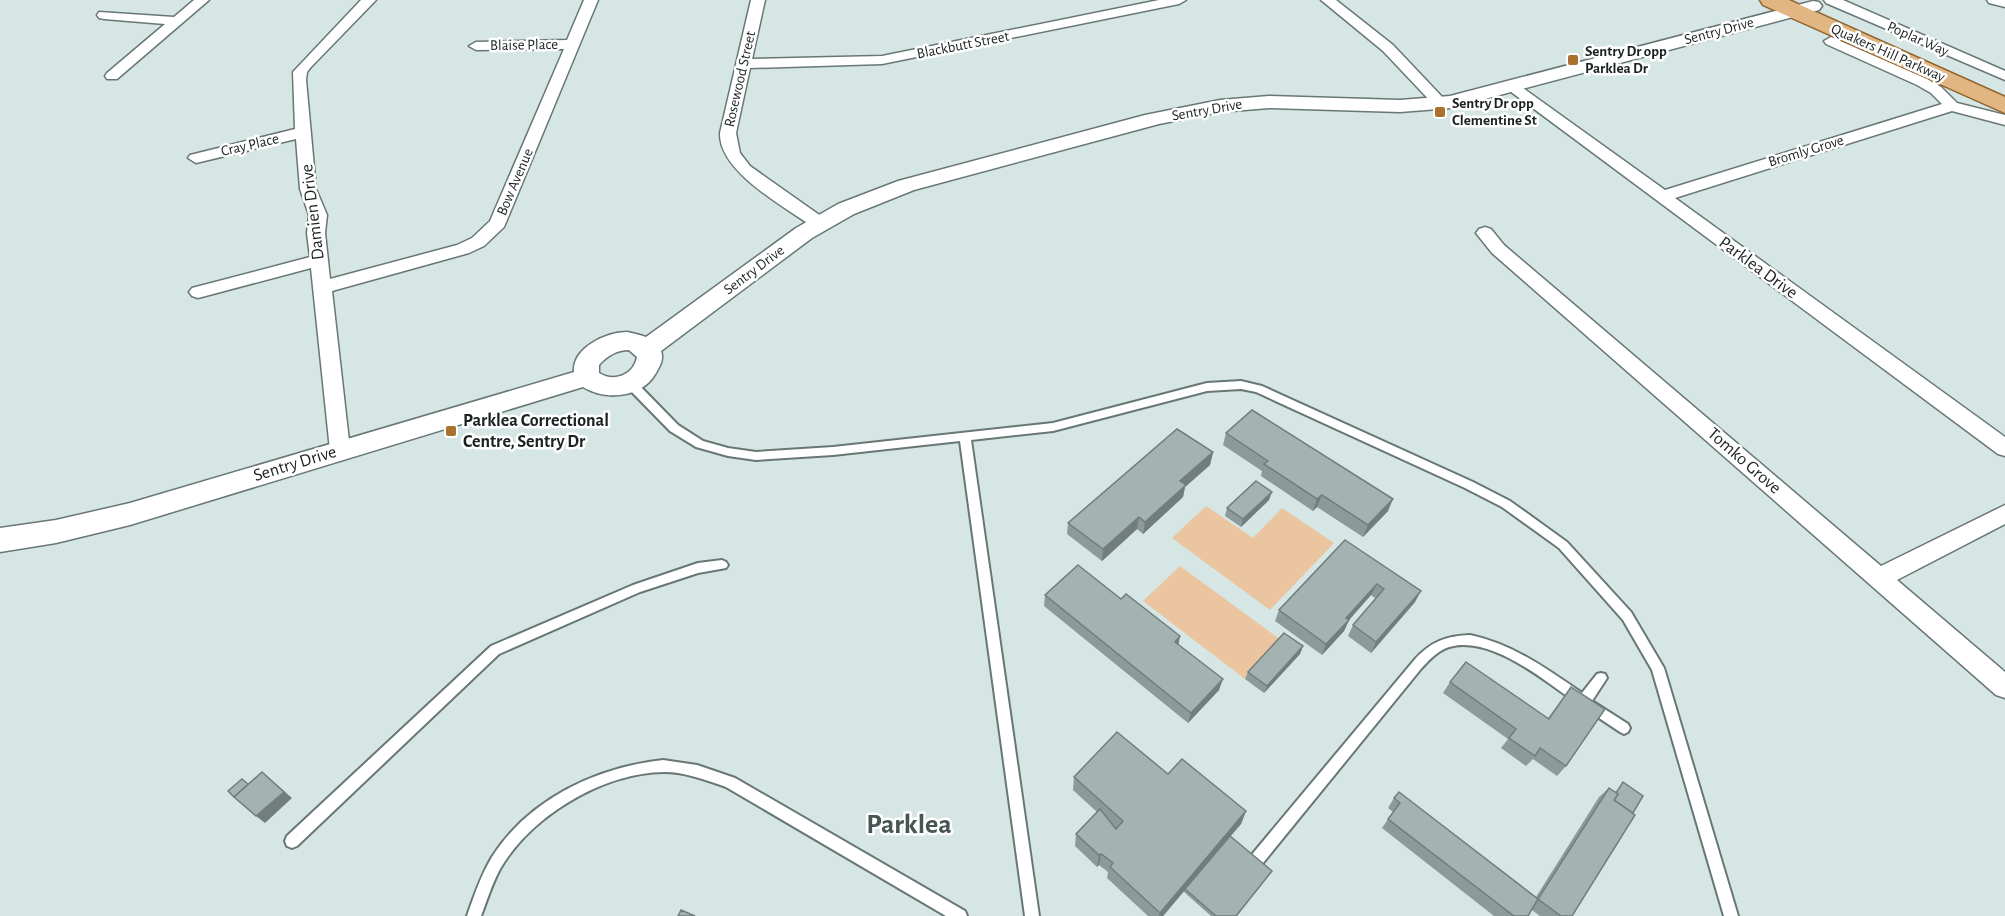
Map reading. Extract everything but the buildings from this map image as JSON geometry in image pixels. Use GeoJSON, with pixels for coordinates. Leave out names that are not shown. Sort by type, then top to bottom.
{"type":"FeatureCollection","features":[{"type":"Feature","properties":{"kind":"main road","name":"Quakers Hill Parkway"},"geometry":{"type":"LineString","coordinates":[[1771,0],[1810,4],[2005,91]]}},
{"type":"Feature","properties":{"kind":"main road","name":"Quakers Hill Parkway"},"geometry":{"type":"LineString","coordinates":[[1810,4],[2005,106]]}},
{"type":"Feature","properties":{"kind":"street"},"geometry":{"type":"LineString","coordinates":[[112,76],[202,0]]}},
{"type":"Feature","properties":{"kind":"street","name":"Damien Drive"},"geometry":{"type":"LineString","coordinates":[[340,450],[316,233],[318,215],[308,189],[300,72],[369,0]]}},
{"type":"Feature","properties":{"kind":"street","name":"Bow Avenue"},"geometry":{"type":"LineString","coordinates":[[323,286],[447,254],[478,242],[488,234],[498,223],[591,0]]}},
{"type":"Feature","properties":{"kind":"street","name":"Rosewood Street"},"geometry":{"type":"LineString","coordinates":[[758,0],[728,133],[732,154],[744,169],[819,223]]}},
{"type":"Feature","properties":{"kind":"street","name":"Blackbutt Street"},"geometry":{"type":"LineString","coordinates":[[743,64],[882,60],[1179,0]]}},
{"type":"Feature","properties":{"kind":"street"},"geometry":{"type":"LineString","coordinates":[[1328,0],[1388,48],[1442,104]]}},
{"type":"Feature","properties":{"kind":"street"},"geometry":{"type":"LineString","coordinates":[[1994,0],[2005,3]]}},
{"type":"Feature","properties":{"kind":"street","name":"Sentry Drive"},"geometry":{"type":"LineString","coordinates":[[646,349],[707,306],[777,251],[819,223],[869,200],[914,184],[1160,119],[1219,106],[1280,102],[1397,106],[1442,104],[1810,4]]}},
{"type":"Feature","properties":{"kind":"street","name":"Poplar Way"},"geometry":{"type":"LineString","coordinates":[[1810,4],[2005,76]]}},
{"type":"Feature","properties":{"kind":"street"},"geometry":{"type":"LineString","coordinates":[[104,15],[177,21]]}},
{"type":"Feature","properties":{"kind":"street"},"geometry":{"type":"LineString","coordinates":[[1831,41],[1922,82],[1936,90],[1952,106],[2005,120]]}},
{"type":"Feature","properties":{"kind":"street","name":"Blaise Place"},"geometry":{"type":"LineString","coordinates":[[476,46],[573,44]]}},
{"type":"Feature","properties":{"kind":"street","name":"Parklea Drive"},"geometry":{"type":"LineString","coordinates":[[1511,86],[2005,448]]}},
{"type":"Feature","properties":{"kind":"street","name":"Bromly Grove"},"geometry":{"type":"LineString","coordinates":[[1661,197],[1952,106]]}},
{"type":"Feature","properties":{"kind":"street","name":"Cray Place"},"geometry":{"type":"LineString","coordinates":[[196,158],[304,132]]}},
{"type":"Feature","properties":{"kind":"street","name":"Tomko Grove"},"geometry":{"type":"LineString","coordinates":[[1485,233],[1498,249],[2005,687]]}},
{"type":"Feature","properties":{"kind":"street"},"geometry":{"type":"LineString","coordinates":[[198,292],[319,260]]}},
{"type":"Feature","properties":{"kind":"street"},"geometry":{"type":"LineString","coordinates":[[615,342],[627,342],[646,349],[651,354],[646,371],[630,383],[620,387],[601,386],[587,377],[586,364],[596,351],[615,342]]}},
{"type":"Feature","properties":{"kind":"street","name":"Sentry Drive"},"geometry":{"type":"LineString","coordinates":[[0,540],[37,536],[93,525],[587,377]]}},
{"type":"Feature","properties":{"kind":"street"},"geometry":{"type":"LineString","coordinates":[[1879,578],[2005,514]]}},
{"type":"Feature","properties":{"kind":"lane"},"geometry":{"type":"LineString","coordinates":[[630,383],[674,428],[700,444],[728,452],[756,456],[965,437],[1053,426],[1208,387],[1241,385],[1258,390],[1469,485],[1506,504],[1563,545],[1627,616],[1658,668],[1731,916]]}},
{"type":"Feature","properties":{"kind":"lane"},"geometry":{"type":"LineString","coordinates":[[965,437],[1032,916]]}},
{"type":"Feature","properties":{"kind":"lane"},"geometry":{"type":"LineString","coordinates":[[292,841],[495,650],[637,588],[698,568],[722,565]]}},
{"type":"Feature","properties":{"kind":"lane"},"geometry":{"type":"LineString","coordinates":[[1239,881],[1427,653],[1454,640],[1489,645],[1530,665],[1624,728]]}},
{"type":"Feature","properties":{"kind":"lane"},"geometry":{"type":"LineString","coordinates":[[1584,701],[1601,678]]}},
{"type":"Feature","properties":{"kind":"lane"},"geometry":{"type":"LineString","coordinates":[[474,916],[500,858],[542,814],[569,795],[599,779],[631,769],[665,766],[698,770],[730,782],[960,916]]}},
{"type":"Feature","properties":{"kind":"shaded area"},"geometry":{"type":"Polygon","coordinates":[[[1206,506],[1253,538],[1282,508],[1334,543],[1270,610],[1172,538],[1206,506]]]}},
{"type":"Feature","properties":{"kind":"shaded area"},"geometry":{"type":"Polygon","coordinates":[[[1180,566],[1281,640],[1245,679],[1143,601],[1180,566]]]}},
{"type":"Feature","properties":{"kind":"place","name":"Sentry Dr opp Parklea Dr"},"geometry":{"type":"Point","coordinates":[1573,60]}},
{"type":"Feature","properties":{"kind":"place","name":"Sentry Dr opp Clementine St"},"geometry":{"type":"Point","coordinates":[1440,112]}},
{"type":"Feature","properties":{"kind":"place","name":"Parklea Correctional Centre, Sentry Dr"},"geometry":{"type":"Point","coordinates":[451,431]}},
{"type":"Feature","properties":{"kind":"district","name":"Parklea"},"geometry":{"type":"Point","coordinates":[909,825]}}]}
